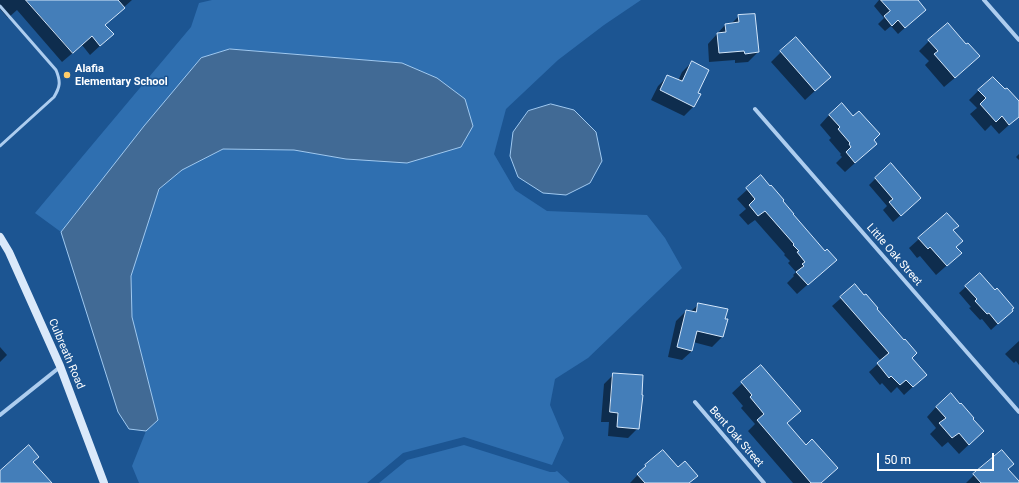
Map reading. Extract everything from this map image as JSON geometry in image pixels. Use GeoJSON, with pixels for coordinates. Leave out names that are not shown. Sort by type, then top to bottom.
{"type":"FeatureCollection","features":[{"type":"Feature","properties":{"kind":"street"},"geometry":{"type":"LineString","coordinates":[[984,0],[1019,40]]}},
{"type":"Feature","properties":{"kind":"street","name":"Little Oak Street"},"geometry":{"type":"LineString","coordinates":[[755,109],[1019,412]]}},
{"type":"Feature","properties":{"kind":"street","name":"Culbreath Road"},"geometry":{"type":"LineString","coordinates":[[0,237],[9,252],[60,366],[104,483]]}},
{"type":"Feature","properties":{"kind":"street"},"geometry":{"type":"LineString","coordinates":[[0,415],[60,366]]}},
{"type":"Feature","properties":{"kind":"street","name":"Bent Oak Street"},"geometry":{"type":"LineString","coordinates":[[695,402],[764,483]]}},
{"type":"Feature","properties":{"kind":"lane"},"geometry":{"type":"LineString","coordinates":[[0,6],[56,70],[59,78],[59,89],[54,97],[0,146]]}},
{"type":"Feature","properties":{"kind":"shaded area"},"geometry":{"type":"Polygon","coordinates":[[[212,0],[641,0],[604,25],[558,60],[506,109],[494,154],[515,190],[547,211],[647,215],[665,238],[682,268],[588,358],[555,379],[550,405],[564,438],[552,465],[464,437],[403,453],[367,483],[139,483],[132,466],[146,431],[158,420],[132,317],[131,275],[157,194],[162,186],[182,170],[223,149],[294,150],[346,159],[402,63],[230,49],[201,58],[61,232],[35,213],[191,27],[199,3],[212,0]]]}},
{"type":"Feature","properties":{"kind":"shaded area"},"geometry":{"type":"Polygon","coordinates":[[[230,49],[402,63],[437,78],[465,99],[473,126],[461,147],[407,163],[346,159],[294,150],[223,149],[182,170],[159,189],[131,276],[132,317],[158,420],[146,431],[129,429],[118,412],[61,232],[144,126],[201,58],[230,49]]]}},
{"type":"Feature","properties":{"kind":"shaded area"},"geometry":{"type":"Polygon","coordinates":[[[551,104],[574,110],[596,132],[602,161],[590,183],[566,195],[543,193],[518,177],[510,156],[513,132],[528,111],[551,104]]]}},
{"type":"Feature","properties":{"kind":"shaded area"},"geometry":{"type":"Polygon","coordinates":[[[464,445],[550,472],[557,471],[570,483],[379,483],[407,460],[464,445]]]}},
{"type":"Feature","properties":{"kind":"building"},"geometry":{"type":"Polygon","coordinates":[[[26,0],[118,0],[125,8],[105,25],[114,34],[100,46],[92,36],[73,53],[26,0]]]}},
{"type":"Feature","properties":{"kind":"building"},"geometry":{"type":"Polygon","coordinates":[[[881,0],[918,0],[926,10],[905,28],[898,20],[892,26],[884,16],[890,11],[881,0]]]}},
{"type":"Feature","properties":{"kind":"building"},"geometry":{"type":"Polygon","coordinates":[[[755,14],[759,52],[745,54],[744,51],[719,53],[717,33],[726,32],[725,24],[739,22],[738,15],[755,14]]]}},
{"type":"Feature","properties":{"kind":"building"},"geometry":{"type":"Polygon","coordinates":[[[948,23],[966,44],[968,43],[980,56],[955,78],[934,54],[938,51],[928,40],[948,23]]]}},
{"type":"Feature","properties":{"kind":"building"},"geometry":{"type":"Polygon","coordinates":[[[796,37],[831,77],[815,91],[780,51],[796,37]]]}},
{"type":"Feature","properties":{"kind":"building"},"geometry":{"type":"Polygon","coordinates":[[[692,61],[709,70],[698,93],[701,94],[694,107],[660,90],[667,75],[682,81],[692,61]]]}},
{"type":"Feature","properties":{"kind":"building"},"geometry":{"type":"Polygon","coordinates":[[[993,77],[1005,89],[1007,88],[1019,101],[1019,117],[1009,125],[1002,116],[996,122],[980,104],[986,98],[978,90],[993,77]]]}},
{"type":"Feature","properties":{"kind":"building"},"geometry":{"type":"Polygon","coordinates":[[[842,103],[853,116],[859,111],[880,134],[874,140],[877,144],[855,163],[846,152],[851,147],[849,144],[850,143],[838,129],[840,127],[829,115],[842,103]]]}},
{"type":"Feature","properties":{"kind":"building"},"geometry":{"type":"Polygon","coordinates":[[[891,163],[921,198],[901,216],[889,202],[893,199],[875,178],[891,163]]]}},
{"type":"Feature","properties":{"kind":"building"},"geometry":{"type":"Polygon","coordinates":[[[761,175],[784,200],[783,201],[793,214],[825,251],[827,249],[837,260],[808,285],[796,272],[804,266],[802,264],[805,262],[797,252],[799,251],[793,245],[794,244],[765,211],[758,216],[749,205],[755,199],[746,188],[761,175]]]}},
{"type":"Feature","properties":{"kind":"building"},"geometry":{"type":"Polygon","coordinates":[[[947,213],[959,226],[953,230],[963,241],[956,247],[962,253],[947,266],[930,247],[928,249],[918,238],[947,213]]]}},
{"type":"Feature","properties":{"kind":"building"},"geometry":{"type":"Polygon","coordinates":[[[980,273],[995,290],[997,288],[1014,308],[1012,309],[1013,311],[998,324],[989,313],[987,314],[975,301],[977,299],[965,286],[980,273]]]}},
{"type":"Feature","properties":{"kind":"building"},"geometry":{"type":"Polygon","coordinates":[[[855,284],[864,295],[866,294],[878,308],[877,309],[917,353],[912,358],[927,375],[913,387],[906,380],[900,385],[891,376],[889,378],[877,363],[889,353],[840,297],[855,284]]]}},
{"type":"Feature","properties":{"kind":"building"},"geometry":{"type":"Polygon","coordinates":[[[698,303],[728,309],[725,319],[728,319],[723,337],[697,331],[692,351],[677,347],[686,310],[696,312],[698,303]]]}},
{"type":"Feature","properties":{"kind":"building"},"geometry":{"type":"Polygon","coordinates":[[[761,365],[801,411],[787,423],[806,445],[812,439],[838,468],[821,483],[811,483],[757,420],[764,414],[750,397],[752,395],[741,382],[761,365]]]}},
{"type":"Feature","properties":{"kind":"building"},"geometry":{"type":"Polygon","coordinates":[[[613,373],[643,375],[643,395],[639,429],[617,427],[618,413],[610,412],[613,373]]]}},
{"type":"Feature","properties":{"kind":"building"},"geometry":{"type":"Polygon","coordinates":[[[951,393],[984,431],[969,445],[959,433],[952,438],[939,423],[946,418],[936,407],[951,393]]]}},
{"type":"Feature","properties":{"kind":"building"},"geometry":{"type":"Polygon","coordinates":[[[29,445],[39,457],[33,462],[52,483],[0,483],[0,471],[29,445]]]}},
{"type":"Feature","properties":{"kind":"building"},"geometry":{"type":"Polygon","coordinates":[[[663,450],[678,467],[685,461],[698,476],[689,483],[645,483],[637,474],[663,450]]]}},
{"type":"Feature","properties":{"kind":"building"},"geometry":{"type":"Polygon","coordinates":[[[1002,450],[1014,464],[1008,469],[1019,481],[1019,483],[981,483],[973,474],[1002,450]]]}},
{"type":"Feature","properties":{"kind":"place","name":"Alafia Elementary School"},"geometry":{"type":"Point","coordinates":[67,75]}}]}
